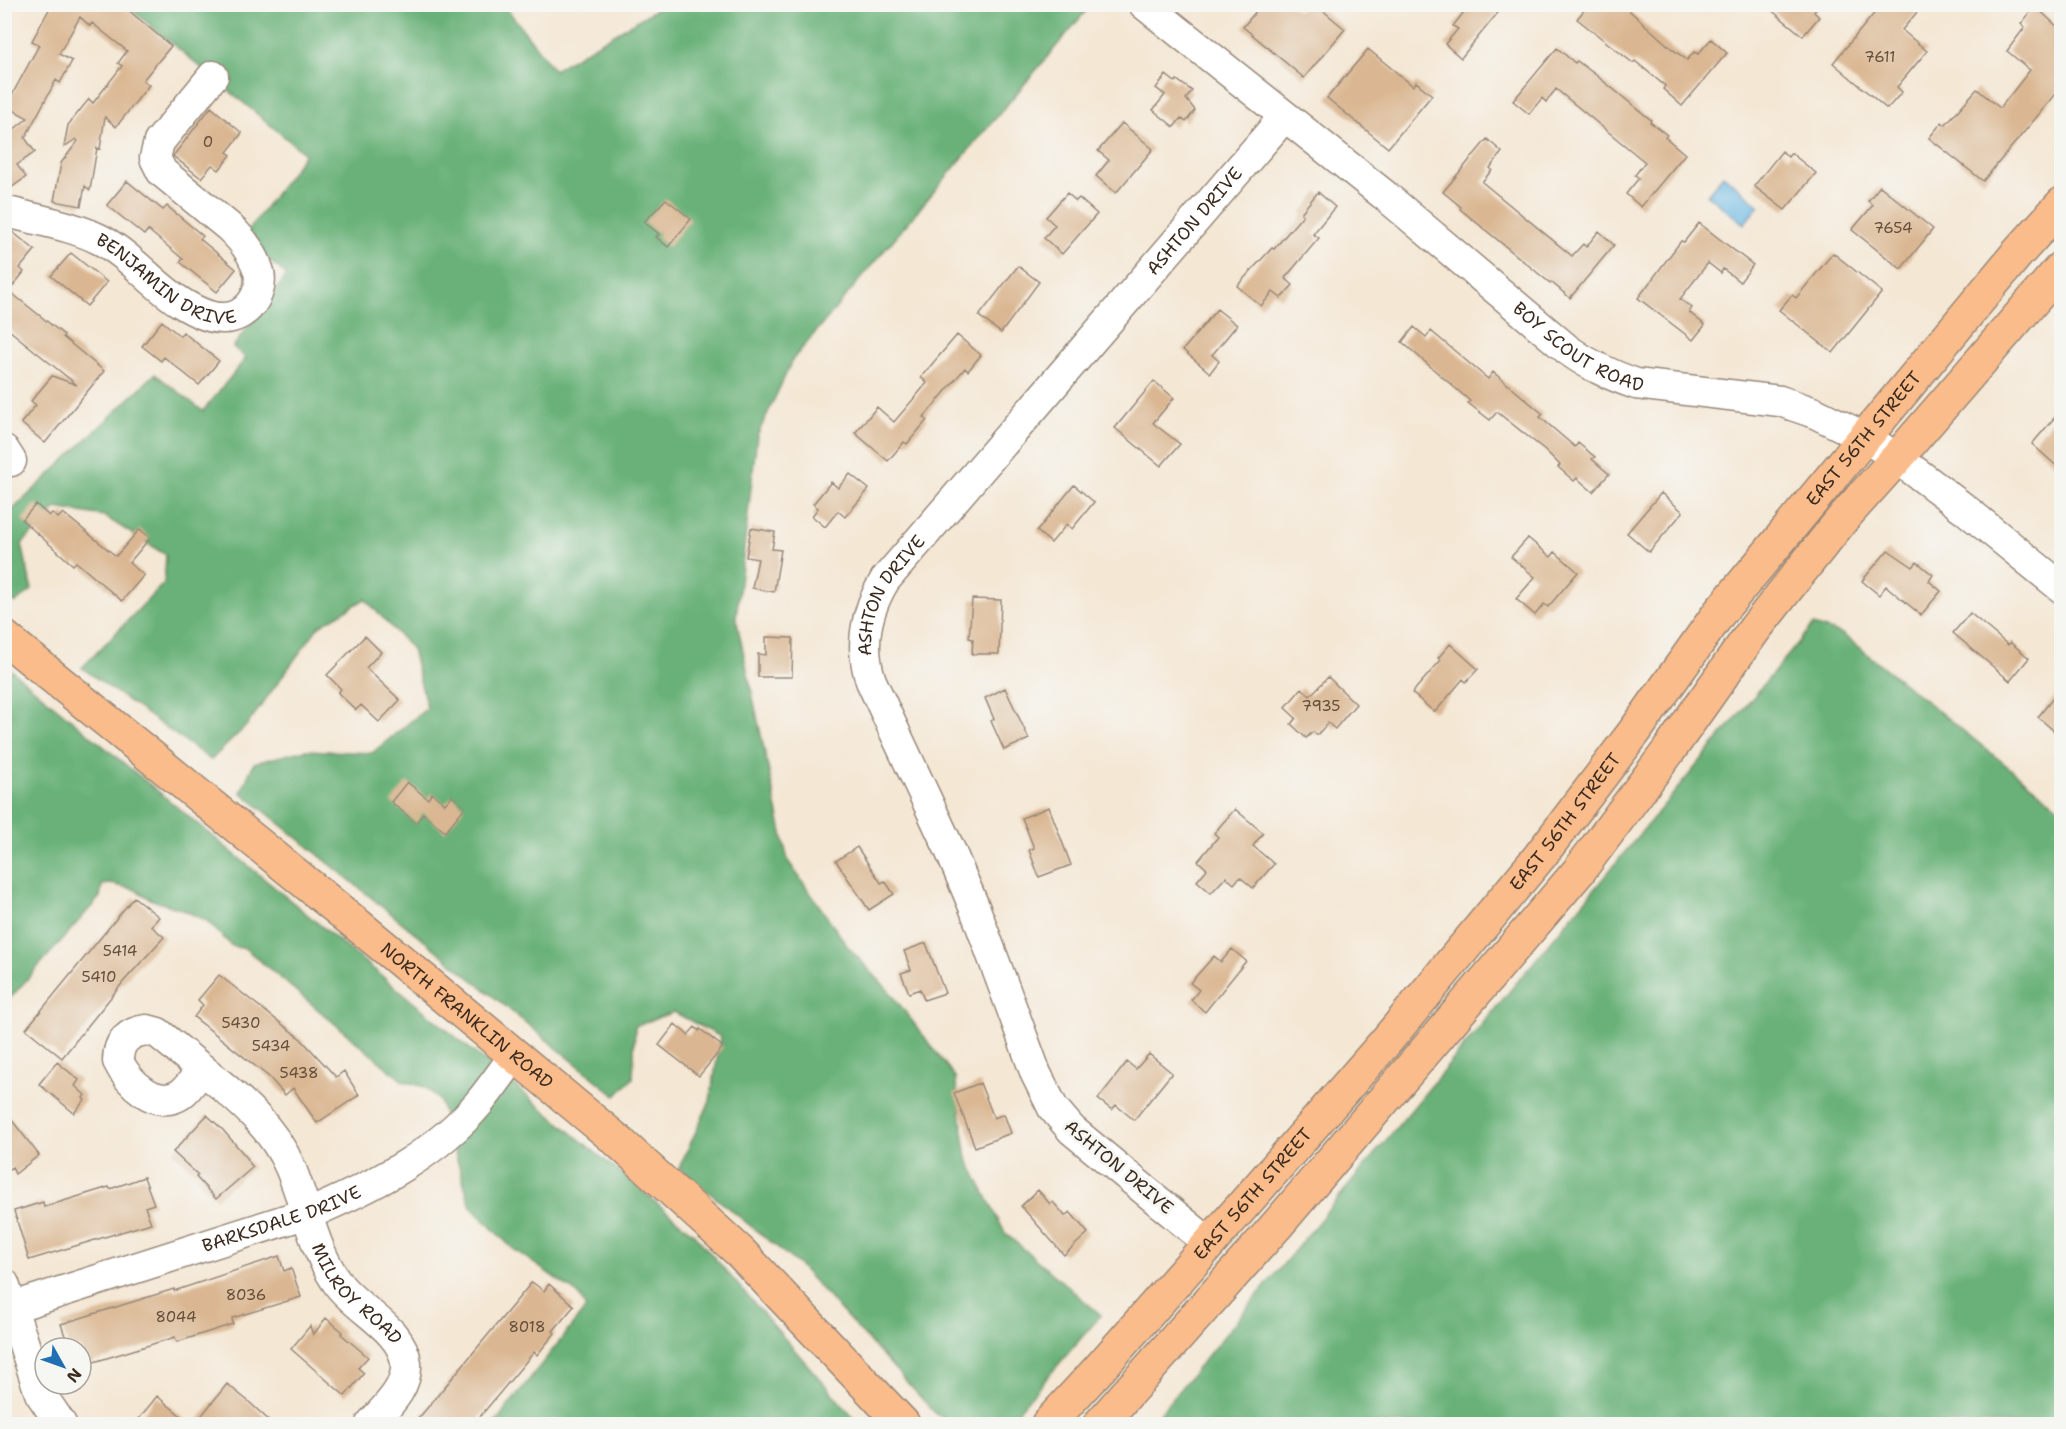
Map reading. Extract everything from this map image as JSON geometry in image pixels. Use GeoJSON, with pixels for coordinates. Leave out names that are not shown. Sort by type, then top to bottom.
{"type":"FeatureCollection","features":[{"type":"Feature","properties":{"kind":"main road","name":"EAST 56TH STREET"},"geometry":{"type":"LineString","coordinates":[[1048,1425],[1210,1244],[1388,1039],[1540,855],[1719,614],[2016,255],[2061,204]]}},
{"type":"Feature","properties":{"kind":"main road","name":"EAST 56TH STREET"},"geometry":{"type":"LineString","coordinates":[[1100,1425],[1284,1216],[1578,872],[1670,749],[1754,630],[1844,517],[2061,267]]}},
{"type":"Feature","properties":{"kind":"main road","name":"NORTH FRANKLIN ROAD"},"geometry":{"type":"LineString","coordinates":[[4,637],[618,1141],[740,1252],[903,1425]]}},
{"type":"Feature","properties":{"kind":"street","name":"BOY SCOUT ROAD"},"geometry":{"type":"LineString","coordinates":[[1144,4],[1388,198],[1568,350],[1595,368],[1636,384],[1780,401],[1815,413],[1866,438],[1897,458],[1966,510],[2061,588]]}},
{"type":"Feature","properties":{"kind":"street","name":"BENJAMIN DRIVE"},"geometry":{"type":"LineString","coordinates":[[4,211],[84,233],[103,241],[190,308],[221,318],[239,314],[255,300],[259,288],[260,274],[252,255],[229,227],[162,172],[155,158],[159,141],[213,76]]}},
{"type":"Feature","properties":{"kind":"street","name":"ASHTON DRIVE"},"geometry":{"type":"LineString","coordinates":[[1210,1244],[1072,1130],[1045,1095],[970,899],[872,681],[865,652],[866,634],[869,614],[885,580],[1284,117]]}},
{"type":"Feature","properties":{"kind":"street","name":"BARKSDALE DRIVE"},"geometry":{"type":"LineString","coordinates":[[7,1300],[307,1213],[368,1188],[426,1152],[461,1122],[479,1103],[515,1055]]}},
{"type":"Feature","properties":{"kind":"street","name":"MILROY ROAD"},"geometry":{"type":"LineString","coordinates":[[202,1070],[244,1104],[266,1128],[290,1167],[318,1249],[331,1274],[347,1294],[394,1336],[401,1346],[406,1371],[399,1391],[371,1425]]}},
{"type":"Feature","properties":{"kind":"street"},"geometry":{"type":"LineString","coordinates":[[7,1300],[40,1393],[61,1425]]}},
{"type":"Feature","properties":{"kind":"green space"},"geometry":{"type":"Polygon","coordinates":[[[126,5],[504,5],[554,70],[663,5],[1091,5],[793,359],[757,436],[736,618],[788,861],[848,947],[890,992],[955,1077],[967,1158],[1005,1233],[1101,1315],[1008,1423],[952,1424],[935,1413],[799,1265],[679,1168],[710,1101],[721,1037],[674,1012],[635,1026],[633,1078],[616,1096],[241,792],[254,763],[305,750],[372,753],[427,708],[412,649],[365,599],[319,626],[247,725],[211,760],[82,668],[164,583],[166,555],[104,516],[56,508],[22,544],[32,590],[15,603],[5,593],[4,518],[155,374],[203,411],[246,358],[233,347],[287,275],[242,239],[305,154],[126,5]]]}},
{"type":"Feature","properties":{"kind":"green space"},"geometry":{"type":"Polygon","coordinates":[[[1813,625],[1842,634],[2061,809],[2061,1424],[1151,1424],[1813,625]]]}},
{"type":"Feature","properties":{"kind":"green space"},"geometry":{"type":"Polygon","coordinates":[[[5,665],[693,1233],[859,1424],[494,1424],[586,1308],[578,1294],[512,1248],[471,1207],[440,1101],[425,1087],[403,1081],[246,949],[232,946],[207,921],[181,909],[152,900],[134,889],[111,884],[102,885],[100,897],[5,1004],[5,665]]]}},
{"type":"Feature","properties":{"kind":"water"},"geometry":{"type":"Polygon","coordinates":[[[1723,175],[1759,205],[1744,224],[1707,195],[1723,175]]]}},
{"type":"Feature","properties":{"kind":"building"},"geometry":{"type":"Polygon","coordinates":[[[52,4],[121,4],[171,46],[143,80],[149,85],[116,127],[105,117],[90,190],[85,186],[81,206],[54,201],[61,163],[78,141],[76,139],[64,147],[68,125],[89,99],[93,103],[122,66],[118,63],[127,51],[92,23],[90,26],[80,17],[59,54],[72,61],[60,83],[56,80],[25,138],[35,152],[17,165],[26,177],[4,193],[4,137],[28,118],[6,106],[39,45],[32,41],[52,4]]]}},
{"type":"Feature","properties":{"kind":"building"},"geometry":{"type":"Polygon","coordinates":[[[1262,4],[1290,4],[1298,11],[1304,4],[1315,4],[1345,29],[1304,78],[1243,27],[1262,4]]]}},
{"type":"Feature","properties":{"kind":"building"},"geometry":{"type":"Polygon","coordinates":[[[1470,4],[1505,4],[1461,58],[1445,44],[1458,29],[1453,26],[1470,4]]]}},
{"type":"Feature","properties":{"kind":"building"},"geometry":{"type":"Polygon","coordinates":[[[1589,4],[1622,4],[1687,60],[1694,52],[1698,54],[1711,39],[1727,53],[1682,106],[1663,89],[1665,86],[1635,61],[1633,63],[1577,19],[1589,4]]]}},
{"type":"Feature","properties":{"kind":"building"},"geometry":{"type":"Polygon","coordinates":[[[1764,4],[1820,4],[1814,12],[1819,17],[1803,36],[1764,4]]]}},
{"type":"Feature","properties":{"kind":"building"},"geometry":{"type":"Polygon","coordinates":[[[1882,4],[1924,4],[1902,30],[1927,51],[1897,87],[1902,92],[1887,109],[1833,63],[1882,4]]]}},
{"type":"Feature","properties":{"kind":"building"},"geometry":{"type":"Polygon","coordinates":[[[2035,6],[2061,30],[2061,88],[1983,181],[1929,138],[1942,122],[1945,125],[1977,89],[2000,108],[2030,70],[2007,51],[2025,27],[2021,24],[2035,6]]]}},
{"type":"Feature","properties":{"kind":"building"},"geometry":{"type":"Polygon","coordinates":[[[1557,48],[1575,63],[1577,61],[1596,75],[1651,120],[1650,122],[1667,135],[1665,137],[1685,154],[1641,207],[1626,194],[1639,178],[1635,175],[1645,162],[1556,89],[1546,102],[1542,98],[1529,114],[1513,101],[1557,48]]]}},
{"type":"Feature","properties":{"kind":"building"},"geometry":{"type":"Polygon","coordinates":[[[1368,49],[1413,86],[1416,82],[1432,95],[1388,148],[1327,98],[1368,49]]]}},
{"type":"Feature","properties":{"kind":"building"},"geometry":{"type":"Polygon","coordinates":[[[1166,75],[1192,91],[1186,99],[1195,110],[1186,122],[1181,118],[1174,127],[1153,110],[1165,95],[1156,88],[1166,75]]]}},
{"type":"Feature","properties":{"kind":"building"},"geometry":{"type":"Polygon","coordinates":[[[211,107],[242,133],[227,152],[231,155],[219,170],[212,165],[201,178],[173,156],[211,107]]]}},
{"type":"Feature","properties":{"kind":"building"},"geometry":{"type":"Polygon","coordinates":[[[1122,123],[1153,149],[1116,193],[1096,176],[1109,160],[1098,151],[1122,123]]]}},
{"type":"Feature","properties":{"kind":"building"},"geometry":{"type":"Polygon","coordinates":[[[1487,139],[1502,152],[1482,182],[1572,256],[1583,244],[1586,247],[1599,231],[1614,245],[1570,298],[1460,209],[1461,207],[1443,192],[1487,139]]]}},
{"type":"Feature","properties":{"kind":"building"},"geometry":{"type":"Polygon","coordinates":[[[1782,151],[1788,157],[1791,153],[1816,173],[1785,210],[1754,186],[1782,151]]]}},
{"type":"Feature","properties":{"kind":"building"},"geometry":{"type":"Polygon","coordinates":[[[127,181],[163,210],[167,206],[203,236],[200,239],[236,269],[217,292],[180,262],[183,259],[148,230],[144,235],[107,205],[127,181]]]}},
{"type":"Feature","properties":{"kind":"building"},"geometry":{"type":"Polygon","coordinates":[[[1880,186],[1933,229],[1901,269],[1852,230],[1873,205],[1868,201],[1880,186]]]}},
{"type":"Feature","properties":{"kind":"building"},"geometry":{"type":"Polygon","coordinates":[[[1318,192],[1335,207],[1313,234],[1319,238],[1285,278],[1293,285],[1281,298],[1273,292],[1261,306],[1237,286],[1272,248],[1274,249],[1303,215],[1301,213],[1318,192]]]}},
{"type":"Feature","properties":{"kind":"building"},"geometry":{"type":"Polygon","coordinates":[[[1067,193],[1076,201],[1079,198],[1097,214],[1062,254],[1044,238],[1055,225],[1046,217],[1067,193]]]}},
{"type":"Feature","properties":{"kind":"building"},"geometry":{"type":"Polygon","coordinates":[[[666,199],[691,219],[668,247],[656,237],[659,234],[644,222],[666,199]]]}},
{"type":"Feature","properties":{"kind":"building"},"geometry":{"type":"Polygon","coordinates":[[[1699,223],[1753,265],[1740,282],[1723,269],[1721,273],[1708,263],[1680,299],[1692,308],[1689,312],[1705,325],[1693,340],[1638,298],[1681,241],[1684,242],[1699,223]]]}},
{"type":"Feature","properties":{"kind":"building"},"geometry":{"type":"Polygon","coordinates":[[[4,229],[10,230],[35,250],[20,268],[24,272],[9,291],[104,371],[45,443],[21,423],[36,405],[31,401],[52,376],[77,385],[4,326],[4,229]]]}},
{"type":"Feature","properties":{"kind":"building"},"geometry":{"type":"Polygon","coordinates":[[[71,253],[107,282],[87,306],[51,276],[71,253]]]}},
{"type":"Feature","properties":{"kind":"building"},"geometry":{"type":"Polygon","coordinates":[[[1833,253],[1882,292],[1833,353],[1779,310],[1792,295],[1796,298],[1833,253]]]}},
{"type":"Feature","properties":{"kind":"building"},"geometry":{"type":"Polygon","coordinates":[[[1018,266],[1039,282],[1001,333],[979,316],[1018,266]]]}},
{"type":"Feature","properties":{"kind":"building"},"geometry":{"type":"Polygon","coordinates":[[[1217,309],[1237,325],[1212,355],[1219,361],[1210,373],[1183,350],[1217,309]]]}},
{"type":"Feature","properties":{"kind":"building"},"geometry":{"type":"Polygon","coordinates":[[[162,321],[180,336],[183,332],[219,361],[199,385],[164,357],[161,361],[142,346],[162,321]]]}},
{"type":"Feature","properties":{"kind":"building"},"geometry":{"type":"Polygon","coordinates":[[[1414,327],[1426,337],[1431,331],[1488,379],[1493,372],[1543,414],[1540,417],[1575,447],[1578,443],[1595,457],[1592,459],[1609,474],[1593,492],[1577,478],[1574,481],[1558,467],[1560,465],[1545,450],[1497,412],[1490,420],[1468,403],[1470,401],[1402,342],[1414,327]]]}},
{"type":"Feature","properties":{"kind":"building"},"geometry":{"type":"Polygon","coordinates":[[[957,335],[981,355],[968,371],[965,368],[924,417],[927,420],[907,444],[904,442],[888,461],[855,433],[877,407],[894,422],[927,383],[921,377],[957,335]]]}},
{"type":"Feature","properties":{"kind":"building"},"geometry":{"type":"Polygon","coordinates":[[[1154,381],[1174,398],[1153,423],[1180,444],[1161,466],[1115,428],[1154,381]]]}},
{"type":"Feature","properties":{"kind":"building"},"geometry":{"type":"Polygon","coordinates":[[[2061,410],[2061,470],[2032,444],[2061,410]]]}},
{"type":"Feature","properties":{"kind":"building"},"geometry":{"type":"Polygon","coordinates":[[[850,474],[869,489],[845,517],[838,511],[825,527],[812,516],[818,508],[813,504],[831,482],[838,488],[850,474]]]}},
{"type":"Feature","properties":{"kind":"building"},"geometry":{"type":"Polygon","coordinates":[[[1074,485],[1094,502],[1072,529],[1067,524],[1051,543],[1037,531],[1074,485]]]}},
{"type":"Feature","properties":{"kind":"building"},"geometry":{"type":"Polygon","coordinates":[[[1661,493],[1683,512],[1649,552],[1627,533],[1661,493]]]}},
{"type":"Feature","properties":{"kind":"building"},"geometry":{"type":"Polygon","coordinates":[[[36,504],[49,516],[52,513],[58,518],[63,513],[116,556],[140,529],[150,538],[129,563],[144,575],[122,601],[76,562],[73,565],[22,520],[36,504]]]}},
{"type":"Feature","properties":{"kind":"building"},"geometry":{"type":"Polygon","coordinates":[[[751,528],[775,532],[772,549],[781,550],[774,592],[752,588],[758,559],[746,557],[751,528]]]}},
{"type":"Feature","properties":{"kind":"building"},"geometry":{"type":"Polygon","coordinates":[[[1528,538],[1551,557],[1555,552],[1578,572],[1548,607],[1544,604],[1535,615],[1516,599],[1535,577],[1511,557],[1528,538]]]}},
{"type":"Feature","properties":{"kind":"building"},"geometry":{"type":"Polygon","coordinates":[[[1888,550],[1913,567],[1917,562],[1933,575],[1929,581],[1941,591],[1921,615],[1886,586],[1879,595],[1862,581],[1888,550]]]}},
{"type":"Feature","properties":{"kind":"building"},"geometry":{"type":"Polygon","coordinates":[[[972,599],[1001,600],[999,654],[972,654],[973,639],[969,638],[972,599]]]}},
{"type":"Feature","properties":{"kind":"building"},"geometry":{"type":"Polygon","coordinates":[[[1970,613],[2008,645],[2010,642],[2029,658],[2010,681],[1953,633],[1970,613]]]}},
{"type":"Feature","properties":{"kind":"building"},"geometry":{"type":"Polygon","coordinates":[[[365,636],[381,652],[366,668],[400,700],[379,722],[361,705],[356,710],[338,693],[341,689],[327,675],[365,636]]]}},
{"type":"Feature","properties":{"kind":"building"},"geometry":{"type":"Polygon","coordinates":[[[766,637],[793,638],[792,677],[758,677],[758,654],[766,655],[766,637]]]}},
{"type":"Feature","properties":{"kind":"building"},"geometry":{"type":"Polygon","coordinates":[[[1450,644],[1478,669],[1466,682],[1463,679],[1436,711],[1433,711],[1412,693],[1441,660],[1438,658],[1450,644]]]}},
{"type":"Feature","properties":{"kind":"building"},"geometry":{"type":"Polygon","coordinates":[[[1328,677],[1356,704],[1335,729],[1328,723],[1317,735],[1313,732],[1306,738],[1291,724],[1296,718],[1285,708],[1302,688],[1310,696],[1328,677]]]}},
{"type":"Feature","properties":{"kind":"building"},"geometry":{"type":"Polygon","coordinates":[[[1005,688],[1029,739],[1004,750],[991,721],[994,719],[985,698],[1005,688]]]}},
{"type":"Feature","properties":{"kind":"building"},"geometry":{"type":"Polygon","coordinates":[[[2061,688],[2061,737],[2038,717],[2061,688]]]}},
{"type":"Feature","properties":{"kind":"building"},"geometry":{"type":"Polygon","coordinates":[[[407,782],[428,799],[432,793],[445,804],[452,796],[465,807],[445,832],[423,813],[416,823],[391,802],[407,782]]]}},
{"type":"Feature","properties":{"kind":"building"},"geometry":{"type":"Polygon","coordinates":[[[1049,807],[1071,865],[1039,877],[1029,850],[1034,848],[1022,818],[1049,807]]]}},
{"type":"Feature","properties":{"kind":"building"},"geometry":{"type":"Polygon","coordinates":[[[1235,809],[1263,833],[1253,846],[1274,864],[1253,888],[1240,877],[1234,884],[1226,877],[1211,893],[1197,881],[1207,869],[1198,861],[1218,837],[1214,833],[1235,809]]]}},
{"type":"Feature","properties":{"kind":"building"},"geometry":{"type":"Polygon","coordinates":[[[857,847],[881,883],[885,881],[894,894],[869,910],[836,861],[857,847]]]}},
{"type":"Feature","properties":{"kind":"building"},"geometry":{"type":"Polygon","coordinates":[[[134,897],[159,917],[151,926],[164,937],[124,981],[62,1058],[26,1029],[134,897]]]}},
{"type":"Feature","properties":{"kind":"building"},"geometry":{"type":"Polygon","coordinates":[[[926,943],[945,993],[924,1000],[920,989],[909,993],[901,973],[911,970],[904,951],[926,943]]]}},
{"type":"Feature","properties":{"kind":"building"},"geometry":{"type":"Polygon","coordinates":[[[1232,949],[1246,961],[1205,1012],[1191,1000],[1199,990],[1190,983],[1214,956],[1221,962],[1232,949]]]}},
{"type":"Feature","properties":{"kind":"building"},"geometry":{"type":"Polygon","coordinates":[[[219,975],[301,1039],[336,1077],[344,1071],[359,1095],[317,1123],[293,1088],[285,1095],[269,1077],[194,1017],[203,1005],[198,1000],[219,975]]]}},
{"type":"Feature","properties":{"kind":"building"},"geometry":{"type":"Polygon","coordinates":[[[675,1024],[688,1035],[695,1027],[699,1031],[700,1029],[723,1047],[699,1076],[659,1045],[675,1024]]]}},
{"type":"Feature","properties":{"kind":"building"},"geometry":{"type":"Polygon","coordinates":[[[1149,1054],[1172,1073],[1134,1120],[1116,1105],[1112,1110],[1098,1099],[1127,1062],[1136,1069],[1149,1054]]]}},
{"type":"Feature","properties":{"kind":"building"},"geometry":{"type":"Polygon","coordinates":[[[57,1062],[79,1080],[75,1086],[85,1095],[83,1098],[85,1100],[74,1113],[39,1084],[57,1062]]]}},
{"type":"Feature","properties":{"kind":"building"},"geometry":{"type":"Polygon","coordinates":[[[980,1083],[994,1118],[1004,1114],[1011,1133],[975,1147],[954,1093],[980,1083]]]}},
{"type":"Feature","properties":{"kind":"building"},"geometry":{"type":"Polygon","coordinates":[[[4,1110],[39,1155],[15,1174],[12,1167],[4,1173],[4,1110]]]}},
{"type":"Feature","properties":{"kind":"building"},"geometry":{"type":"Polygon","coordinates":[[[207,1115],[222,1129],[253,1167],[216,1199],[196,1177],[198,1175],[173,1152],[207,1115]]]}},
{"type":"Feature","properties":{"kind":"building"},"geometry":{"type":"Polygon","coordinates":[[[144,1177],[154,1204],[145,1207],[151,1223],[29,1260],[14,1211],[43,1202],[44,1207],[144,1177]]]}},
{"type":"Feature","properties":{"kind":"building"},"geometry":{"type":"Polygon","coordinates":[[[1038,1190],[1065,1216],[1070,1212],[1088,1233],[1064,1255],[1021,1206],[1038,1190]]]}},
{"type":"Feature","properties":{"kind":"building"},"geometry":{"type":"Polygon","coordinates":[[[279,1256],[284,1271],[291,1268],[301,1297],[232,1318],[233,1324],[177,1342],[175,1337],[93,1362],[93,1336],[65,1336],[61,1324],[174,1289],[174,1291],[279,1256]]]}},
{"type":"Feature","properties":{"kind":"building"},"geometry":{"type":"Polygon","coordinates":[[[532,1282],[544,1291],[549,1284],[574,1306],[537,1355],[534,1352],[473,1425],[413,1425],[532,1282]]]}},
{"type":"Feature","properties":{"kind":"building"},"geometry":{"type":"Polygon","coordinates":[[[326,1318],[368,1357],[358,1368],[364,1373],[345,1396],[291,1349],[310,1326],[313,1335],[326,1318]]]}},
{"type":"Feature","properties":{"kind":"building"},"geometry":{"type":"Polygon","coordinates":[[[227,1384],[248,1401],[274,1425],[194,1425],[227,1384]]]}},
{"type":"Feature","properties":{"kind":"building"},"geometry":{"type":"Polygon","coordinates":[[[157,1396],[192,1425],[134,1425],[157,1396]]]}}]}
